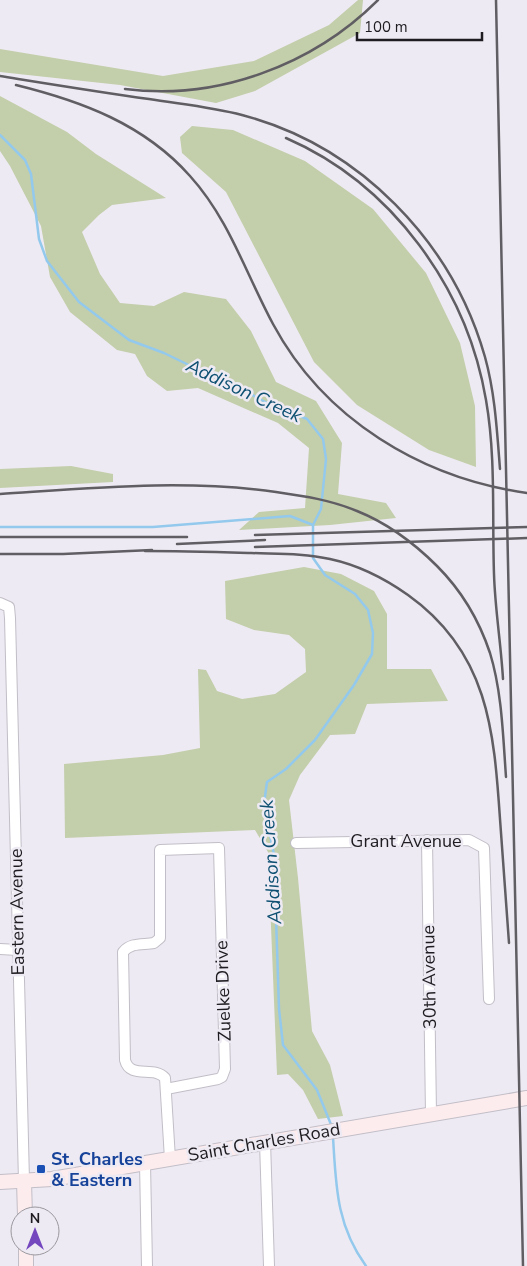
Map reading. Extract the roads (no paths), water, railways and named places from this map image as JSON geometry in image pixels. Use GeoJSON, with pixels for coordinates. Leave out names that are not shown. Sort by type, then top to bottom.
{"type":"FeatureCollection","features":[{"type":"Feature","properties":{"kind":"main road","name":"Saint Charles Road"},"geometry":{"type":"LineString","coordinates":[[0,1182],[52,1179],[527,1098]]}},
{"type":"Feature","properties":{"kind":"main road","name":"Eastern Avenue"},"geometry":{"type":"LineString","coordinates":[[24,1181],[25,1206]]}},
{"type":"Feature","properties":{"kind":"street","name":"Eastern Avenue"},"geometry":{"type":"LineString","coordinates":[[5,605],[18,950],[24,1181]]}},
{"type":"Feature","properties":{"kind":"street","name":"30th Avenue"},"geometry":{"type":"LineString","coordinates":[[427,840],[431,1114]]}},
{"type":"Feature","properties":{"kind":"street","name":"Grant Avenue"},"geometry":{"type":"LineString","coordinates":[[296,843],[469,840],[484,848],[489,999]]}},
{"type":"Feature","properties":{"kind":"street","name":"Zuelke Drive"},"geometry":{"type":"LineString","coordinates":[[219,848],[225,1069],[222,1077],[218,1079],[166,1089],[165,1078],[161,1073],[132,1070],[126,1064],[123,952],[129,946],[154,943],[160,938],[160,850],[219,848]]}},
{"type":"Feature","properties":{"kind":"street"},"geometry":{"type":"LineString","coordinates":[[0,949],[18,950]]}},
{"type":"Feature","properties":{"kind":"street"},"geometry":{"type":"LineString","coordinates":[[166,1089],[170,1159]]}},
{"type":"Feature","properties":{"kind":"street"},"geometry":{"type":"LineString","coordinates":[[265,1142],[268,1266]]}},
{"type":"Feature","properties":{"kind":"street"},"geometry":{"type":"LineString","coordinates":[[145,1163],[147,1266]]}},
{"type":"Feature","properties":{"kind":"waterway","name":"Addison Creek"},"geometry":{"type":"LineString","coordinates":[[0,135],[25,160],[31,174],[39,239],[47,261],[79,302],[129,340],[164,353],[234,385],[267,403],[307,419],[323,439],[326,459],[321,509],[313,525],[313,558],[325,575],[355,594],[368,610],[373,633],[372,654],[354,685],[315,740],[286,769],[267,782],[264,804],[274,855],[279,1009],[283,1045],[317,1090],[332,1127]]}},
{"type":"Feature","properties":{"kind":"waterway"},"geometry":{"type":"LineString","coordinates":[[0,527],[153,527],[290,516],[313,525]]}},
{"type":"Feature","properties":{"kind":"waterway","name":"Addison Creek"},"geometry":{"type":"LineString","coordinates":[[333,1137],[335,1172],[343,1220],[356,1251],[366,1266]]}},
{"type":"Feature","properties":{"kind":"railway"},"geometry":{"type":"LineString","coordinates":[[125,89],[160,91],[194,89],[228,83],[262,73],[294,60],[324,43],[352,23],[378,0]]}},
{"type":"Feature","properties":{"kind":"railway"},"geometry":{"type":"LineString","coordinates":[[496,0],[523,1266]]}},
{"type":"Feature","properties":{"kind":"railway"},"geometry":{"type":"LineString","coordinates":[[0,76],[208,108],[242,115],[285,130],[325,150],[362,175],[395,204],[424,238],[450,275],[470,315],[485,357],[491,384],[500,469]]}},
{"type":"Feature","properties":{"kind":"railway"},"geometry":{"type":"LineString","coordinates":[[16,85],[64,99],[110,117],[153,142],[172,158],[190,176],[216,210],[273,324],[294,358],[319,388],[348,415],[379,438],[413,458],[450,474],[488,485],[527,493]]}},
{"type":"Feature","properties":{"kind":"railway"},"geometry":{"type":"LineString","coordinates":[[286,138],[324,158],[359,183],[391,212],[419,244],[442,280],[462,318],[476,358],[489,421],[492,465],[493,552],[503,679]]}},
{"type":"Feature","properties":{"kind":"railway"},"geometry":{"type":"LineString","coordinates":[[0,494],[172,485],[242,488],[327,501],[347,507],[379,521],[419,549],[437,566],[454,585],[475,617],[490,653],[497,683],[506,777]]}},
{"type":"Feature","properties":{"kind":"railway"},"geometry":{"type":"LineString","coordinates":[[255,535],[527,527]]}},
{"type":"Feature","properties":{"kind":"railway"},"geometry":{"type":"LineString","coordinates":[[0,537],[187,537]]}},
{"type":"Feature","properties":{"kind":"railway"},"geometry":{"type":"LineString","coordinates":[[255,547],[527,538]]}},
{"type":"Feature","properties":{"kind":"railway"},"geometry":{"type":"LineString","coordinates":[[177,544],[265,540]]}},
{"type":"Feature","properties":{"kind":"railway"},"geometry":{"type":"LineString","coordinates":[[0,554],[63,554],[152,550]]}},
{"type":"Feature","properties":{"kind":"railway"},"geometry":{"type":"LineString","coordinates":[[145,551],[290,554],[330,559],[351,565],[390,583],[435,617],[455,642],[471,667],[482,695],[489,724],[498,786],[509,943]]}},
{"type":"Feature","properties":{"kind":"place","name":"St. Charles & Eastern"},"geometry":{"type":"Point","coordinates":[41,1169]}}]}
